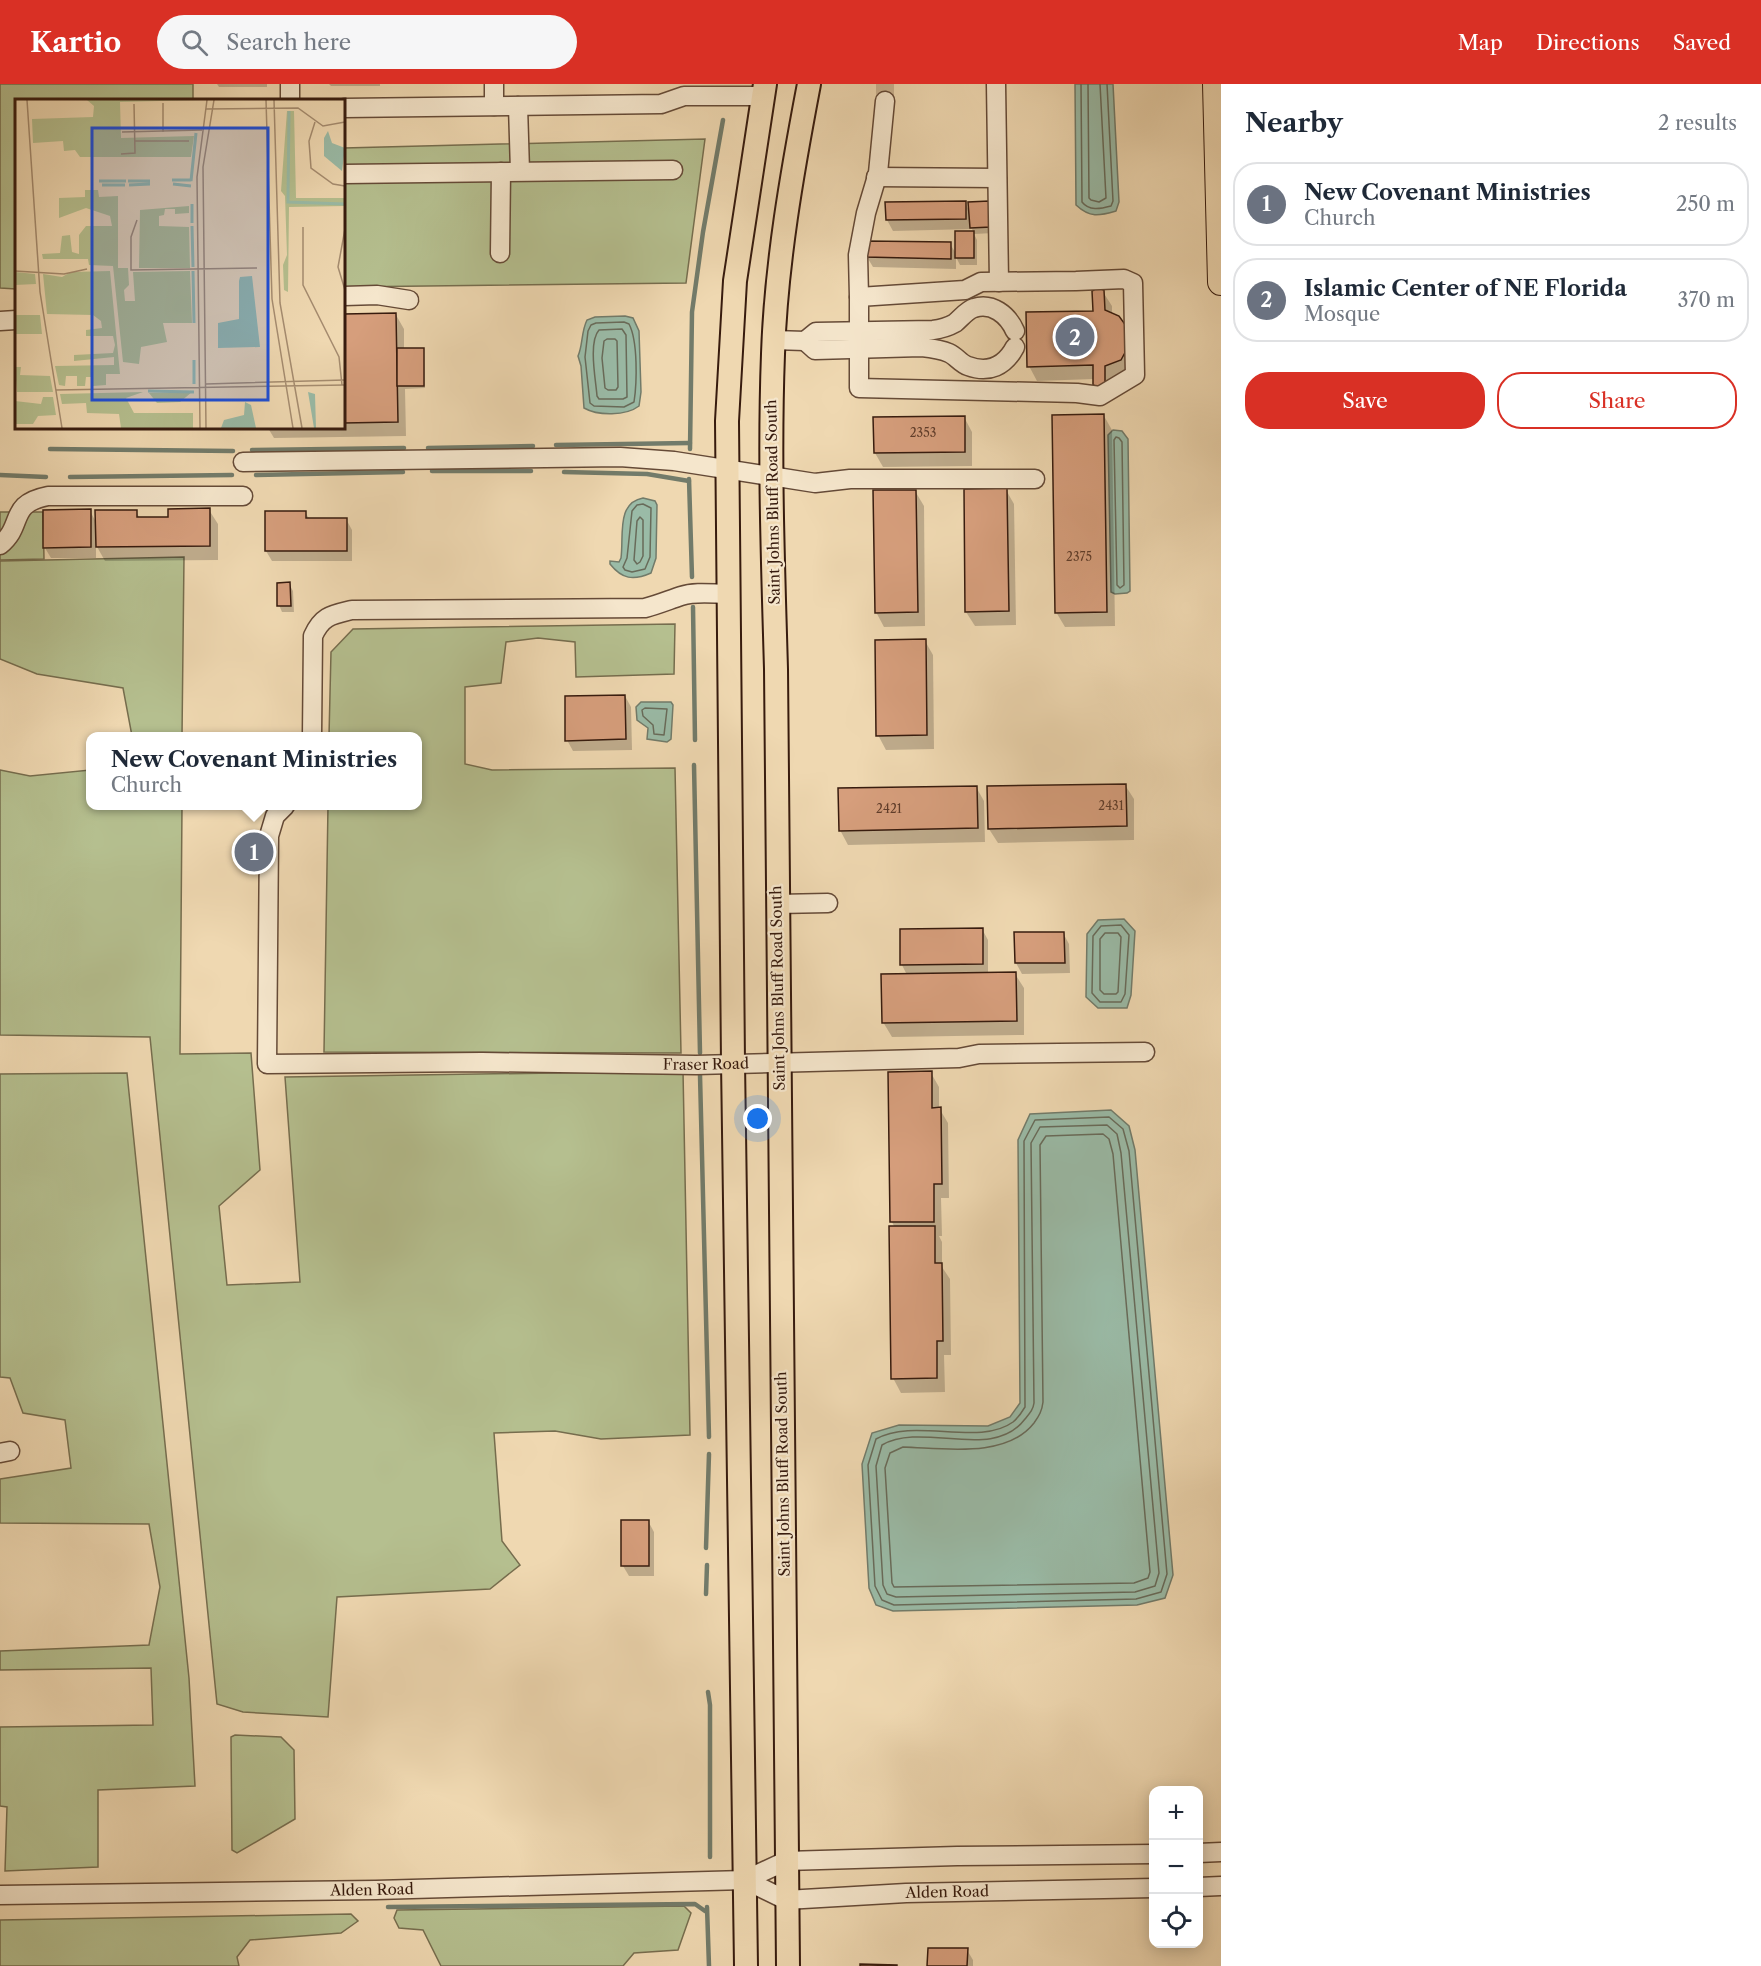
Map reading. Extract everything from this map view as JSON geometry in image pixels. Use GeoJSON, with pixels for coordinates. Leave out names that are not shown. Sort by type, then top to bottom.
{"type":"FeatureCollection","features":[{"type":"Feature","properties":{"kind":"highway"},"geometry":{"type":"LineString","coordinates":[[1216,84],[1221,282]]}},
{"type":"Feature","properties":{"kind":"main road","name":"Saint Johns Bluff Road South"},"geometry":{"type":"LineString","coordinates":[[788,1966],[776,669],[771,477],[774,340],[788,206],[809,84]]}},
{"type":"Feature","properties":{"kind":"main road"},"geometry":{"type":"LineString","coordinates":[[746,1966],[726,469],[735,281],[765,90]]}},
{"type":"Feature","properties":{"kind":"street"},"geometry":{"type":"LineString","coordinates":[[494,84],[494,106]]}},
{"type":"Feature","properties":{"kind":"street"},"geometry":{"type":"LineString","coordinates":[[996,84],[999,282]]}},
{"type":"Feature","properties":{"kind":"street"},"geometry":{"type":"LineString","coordinates":[[345,108],[661,104],[685,90],[765,90]]}},
{"type":"Feature","properties":{"kind":"street"},"geometry":{"type":"LineString","coordinates":[[518,106],[520,171]]}},
{"type":"Feature","properties":{"kind":"street"},"geometry":{"type":"LineString","coordinates":[[859,297],[964,290],[981,282],[1124,279],[1133,283],[1135,375],[1100,396],[1077,393],[859,388],[858,255],[876,177],[885,109]]}},
{"type":"Feature","properties":{"kind":"street"},"geometry":{"type":"LineString","coordinates":[[345,174],[674,170]]}},
{"type":"Feature","properties":{"kind":"street"},"geometry":{"type":"LineString","coordinates":[[500,253],[501,172]]}},
{"type":"Feature","properties":{"kind":"street"},"geometry":{"type":"LineString","coordinates":[[876,177],[997,178]]}},
{"type":"Feature","properties":{"kind":"street"},"geometry":{"type":"LineString","coordinates":[[964,290],[972,308]]}},
{"type":"Feature","properties":{"kind":"street"},"geometry":{"type":"LineString","coordinates":[[345,296],[377,295],[409,300]]}},
{"type":"Feature","properties":{"kind":"street"},"geometry":{"type":"LineString","coordinates":[[774,340],[805,341],[816,332],[859,340],[921,346],[950,353],[966,366],[982,369],[994,368],[1003,364],[1010,357],[1015,339],[1011,322],[995,309],[986,306],[972,308],[955,323],[940,329],[859,340]]}},
{"type":"Feature","properties":{"kind":"street"},"geometry":{"type":"LineString","coordinates":[[964,390],[966,366]]}},
{"type":"Feature","properties":{"kind":"street"},"geometry":{"type":"LineString","coordinates":[[243,462],[620,458],[674,461],[815,483],[850,479],[1035,478]]}},
{"type":"Feature","properties":{"kind":"street"},"geometry":{"type":"LineString","coordinates":[[0,545],[8,538],[23,506],[33,499],[48,496],[243,495]]}},
{"type":"Feature","properties":{"kind":"street"},"geometry":{"type":"LineString","coordinates":[[312,730],[313,636],[319,623],[335,614],[352,610],[645,608],[698,593],[729,594]]}},
{"type":"Feature","properties":{"kind":"street","name":"Fraser Road"},"geometry":{"type":"LineString","coordinates":[[281,810],[275,816],[268,836],[267,1064],[482,1062],[696,1065],[733,1062],[959,1058],[979,1054],[1145,1052]]}},
{"type":"Feature","properties":{"kind":"street"},"geometry":{"type":"LineString","coordinates":[[777,904],[828,903]]}},
{"type":"Feature","properties":{"kind":"street"},"geometry":{"type":"LineString","coordinates":[[1203,1853],[1221,1852]]}},
{"type":"Feature","properties":{"kind":"street","name":"Alden Road"},"geometry":{"type":"LineString","coordinates":[[0,1895],[376,1890],[745,1880],[786,1861],[946,1856],[1149,1854]]}},
{"type":"Feature","properties":{"kind":"street","name":"Alden Road"},"geometry":{"type":"LineString","coordinates":[[745,1880],[786,1900],[906,1893],[1149,1888]]}},
{"type":"Feature","properties":{"kind":"street"},"geometry":{"type":"LineString","coordinates":[[1203,1887],[1221,1886]]}},
{"type":"Feature","properties":{"kind":"shaded area"},"geometry":{"type":"Polygon","coordinates":[[[0,84],[193,84],[193,99],[15,99],[15,289],[0,288],[0,84]]]}},
{"type":"Feature","properties":{"kind":"shaded area"},"geometry":{"type":"Polygon","coordinates":[[[705,139],[686,283],[345,287],[345,148],[705,139]]]}},
{"type":"Feature","properties":{"kind":"shaded area"},"geometry":{"type":"Polygon","coordinates":[[[0,512],[43,512],[44,559],[0,560],[0,512]]]}},
{"type":"Feature","properties":{"kind":"shaded area"},"geometry":{"type":"Polygon","coordinates":[[[184,557],[182,732],[131,732],[123,688],[37,674],[0,659],[0,561],[184,557]]]}},
{"type":"Feature","properties":{"kind":"shaded area"},"geometry":{"type":"Polygon","coordinates":[[[675,624],[674,674],[576,677],[575,642],[538,638],[506,642],[501,683],[465,687],[465,764],[492,770],[675,768],[681,1053],[324,1052],[328,810],[422,810],[422,732],[329,732],[331,652],[353,629],[675,624]]]}},
{"type":"Feature","properties":{"kind":"shaded area"},"geometry":{"type":"Polygon","coordinates":[[[0,770],[30,776],[86,770],[86,810],[182,810],[180,1054],[251,1053],[260,1170],[219,1206],[227,1285],[300,1282],[285,1077],[683,1071],[690,1435],[601,1439],[555,1431],[494,1433],[502,1541],[520,1565],[490,1589],[337,1597],[328,1717],[243,1712],[217,1704],[150,1037],[0,1035],[0,770]]]}},
{"type":"Feature","properties":{"kind":"shaded area"},"geometry":{"type":"Polygon","coordinates":[[[127,1073],[189,1678],[195,1786],[98,1790],[98,1867],[5,1871],[7,1807],[0,1806],[0,1727],[153,1725],[151,1668],[0,1670],[0,1651],[149,1645],[160,1587],[149,1524],[0,1523],[0,1479],[71,1468],[65,1420],[23,1413],[10,1378],[0,1377],[0,1074],[127,1073]]]}},
{"type":"Feature","properties":{"kind":"shaded area"},"geometry":{"type":"Polygon","coordinates":[[[235,1735],[281,1737],[294,1750],[295,1819],[237,1853],[232,1850],[231,1737],[235,1735]]]}},
{"type":"Feature","properties":{"kind":"shaded area"},"geometry":{"type":"Polygon","coordinates":[[[684,1906],[691,1913],[678,1950],[634,1953],[623,1966],[441,1966],[423,1930],[399,1928],[394,1918],[397,1910],[684,1906]]]}},
{"type":"Feature","properties":{"kind":"shaded area"},"geometry":{"type":"Polygon","coordinates":[[[351,1914],[358,1921],[341,1933],[250,1940],[237,1957],[239,1966],[0,1966],[0,1920],[351,1914]]]}},
{"type":"Feature","properties":{"kind":"water"},"geometry":{"type":"Polygon","coordinates":[[[1075,84],[1113,84],[1119,202],[1116,211],[1095,215],[1076,205],[1075,84]]]}},
{"type":"Feature","properties":{"kind":"water"},"geometry":{"type":"Polygon","coordinates":[[[595,317],[633,318],[639,331],[641,392],[639,406],[620,413],[604,414],[590,411],[584,408],[581,366],[578,356],[585,325],[587,320],[595,317]]]}},
{"type":"Feature","properties":{"kind":"water"},"geometry":{"type":"Polygon","coordinates":[[[1113,430],[1122,431],[1128,439],[1130,591],[1115,594],[1111,592],[1108,435],[1113,430]]]}},
{"type":"Feature","properties":{"kind":"water"},"geometry":{"type":"Polygon","coordinates":[[[643,498],[655,501],[657,505],[656,558],[651,573],[633,578],[619,573],[610,561],[619,562],[621,558],[625,513],[634,501],[643,498]]]}},
{"type":"Feature","properties":{"kind":"water"},"geometry":{"type":"Polygon","coordinates":[[[641,702],[671,702],[673,705],[671,739],[667,742],[647,739],[648,728],[637,720],[636,707],[641,702]]]}},
{"type":"Feature","properties":{"kind":"water"},"geometry":{"type":"Polygon","coordinates":[[[1124,919],[1135,931],[1131,995],[1127,1008],[1098,1008],[1086,997],[1087,934],[1098,920],[1124,919]]]}},
{"type":"Feature","properties":{"kind":"water"},"geometry":{"type":"Polygon","coordinates":[[[1111,1110],[1129,1126],[1135,1150],[1173,1575],[1165,1598],[1137,1605],[893,1611],[876,1605],[869,1588],[862,1464],[872,1433],[899,1425],[988,1426],[1010,1417],[1020,1403],[1018,1140],[1030,1114],[1111,1110]]]}},
{"type":"Feature","properties":{"kind":"building"},"geometry":{"type":"Polygon","coordinates":[[[966,201],[966,219],[886,220],[885,202],[966,201]]]}},
{"type":"Feature","properties":{"kind":"building"},"geometry":{"type":"Polygon","coordinates":[[[989,201],[991,227],[970,228],[968,202],[989,201]]]}},
{"type":"Feature","properties":{"kind":"building"},"geometry":{"type":"Polygon","coordinates":[[[955,231],[974,231],[974,258],[955,258],[955,231]]]}},
{"type":"Feature","properties":{"kind":"building"},"geometry":{"type":"Polygon","coordinates":[[[865,241],[951,242],[951,259],[865,257],[865,241]]]}},
{"type":"Feature","properties":{"kind":"building"},"geometry":{"type":"Polygon","coordinates":[[[1097,288],[1104,290],[1105,310],[1119,316],[1129,330],[1128,347],[1121,360],[1105,366],[1105,385],[1100,388],[1093,385],[1093,365],[1027,367],[1026,312],[1093,311],[1092,291],[1097,288]]]}},
{"type":"Feature","properties":{"kind":"building"},"geometry":{"type":"Polygon","coordinates":[[[396,313],[398,422],[345,423],[345,314],[396,313]]]}},
{"type":"Feature","properties":{"kind":"building"},"geometry":{"type":"Polygon","coordinates":[[[397,348],[424,348],[424,386],[397,386],[397,348]]]}},
{"type":"Feature","properties":{"kind":"building"},"geometry":{"type":"Polygon","coordinates":[[[1104,414],[1107,612],[1055,613],[1052,415],[1104,414]]]}},
{"type":"Feature","properties":{"kind":"building"},"geometry":{"type":"Polygon","coordinates":[[[965,416],[965,452],[874,453],[873,417],[965,416]]]}},
{"type":"Feature","properties":{"kind":"building"},"geometry":{"type":"Polygon","coordinates":[[[1007,488],[1009,611],[965,612],[964,489],[1007,488]]]}},
{"type":"Feature","properties":{"kind":"building"},"geometry":{"type":"Polygon","coordinates":[[[873,490],[916,490],[918,612],[875,613],[873,490]]]}},
{"type":"Feature","properties":{"kind":"building"},"geometry":{"type":"Polygon","coordinates":[[[210,508],[210,546],[96,547],[95,510],[137,510],[137,517],[168,517],[168,509],[210,508]]]}},
{"type":"Feature","properties":{"kind":"building"},"geometry":{"type":"Polygon","coordinates":[[[91,509],[91,547],[43,548],[43,510],[91,509]]]}},
{"type":"Feature","properties":{"kind":"building"},"geometry":{"type":"Polygon","coordinates":[[[265,511],[306,511],[306,518],[347,518],[347,551],[265,551],[265,511]]]}},
{"type":"Feature","properties":{"kind":"building"},"geometry":{"type":"Polygon","coordinates":[[[290,582],[291,606],[277,606],[277,583],[290,582]]]}},
{"type":"Feature","properties":{"kind":"building"},"geometry":{"type":"Polygon","coordinates":[[[926,639],[927,735],[876,736],[875,640],[926,639]]]}},
{"type":"Feature","properties":{"kind":"building"},"geometry":{"type":"Polygon","coordinates":[[[625,695],[626,739],[565,741],[565,696],[625,695]]]}},
{"type":"Feature","properties":{"kind":"building"},"geometry":{"type":"Polygon","coordinates":[[[1126,784],[1127,826],[988,829],[987,786],[1126,784]]]}},
{"type":"Feature","properties":{"kind":"building"},"geometry":{"type":"Polygon","coordinates":[[[977,786],[978,828],[839,831],[838,788],[977,786]]]}},
{"type":"Feature","properties":{"kind":"building"},"geometry":{"type":"Polygon","coordinates":[[[983,928],[983,964],[900,965],[900,929],[983,928]]]}},
{"type":"Feature","properties":{"kind":"building"},"geometry":{"type":"Polygon","coordinates":[[[1014,932],[1064,932],[1065,963],[1015,963],[1014,932]]]}},
{"type":"Feature","properties":{"kind":"building"},"geometry":{"type":"Polygon","coordinates":[[[1016,972],[1017,1021],[882,1023],[881,974],[1016,972]]]}},
{"type":"Feature","properties":{"kind":"building"},"geometry":{"type":"Polygon","coordinates":[[[932,1071],[932,1108],[941,1107],[942,1184],[934,1184],[934,1222],[890,1222],[888,1072],[932,1071]]]}},
{"type":"Feature","properties":{"kind":"building"},"geometry":{"type":"Polygon","coordinates":[[[889,1226],[935,1226],[935,1263],[942,1263],[943,1341],[937,1341],[937,1378],[891,1379],[889,1226]]]}},
{"type":"Feature","properties":{"kind":"building"},"geometry":{"type":"Polygon","coordinates":[[[621,1520],[649,1520],[649,1566],[621,1566],[621,1520]]]}},
{"type":"Feature","properties":{"kind":"building"},"geometry":{"type":"Polygon","coordinates":[[[928,1948],[968,1948],[967,1966],[927,1966],[928,1948]]]}},
{"type":"Feature","properties":{"kind":"building"},"geometry":{"type":"Polygon","coordinates":[[[860,1964],[897,1965],[897,1966],[860,1966],[860,1964]]]}},
{"type":"Feature","properties":{"kind":"waterway"},"geometry":{"type":"LineString","coordinates":[[690,449],[692,312],[703,232],[723,120]]}},
{"type":"Feature","properties":{"kind":"waterway"},"geometry":{"type":"LineString","coordinates":[[556,445],[690,443]]}},
{"type":"Feature","properties":{"kind":"waterway"},"geometry":{"type":"LineString","coordinates":[[428,448],[533,446]]}},
{"type":"Feature","properties":{"kind":"waterway"},"geometry":{"type":"LineString","coordinates":[[252,450],[404,448]]}},
{"type":"Feature","properties":{"kind":"waterway"},"geometry":{"type":"LineString","coordinates":[[50,449],[233,451]]}},
{"type":"Feature","properties":{"kind":"waterway"},"geometry":{"type":"LineString","coordinates":[[432,471],[531,471]]}},
{"type":"Feature","properties":{"kind":"waterway"},"geometry":{"type":"LineString","coordinates":[[256,475],[403,472]]}},
{"type":"Feature","properties":{"kind":"waterway"},"geometry":{"type":"LineString","coordinates":[[564,472],[647,474],[689,481]]}},
{"type":"Feature","properties":{"kind":"waterway"},"geometry":{"type":"LineString","coordinates":[[0,475],[46,477]]}},
{"type":"Feature","properties":{"kind":"waterway"},"geometry":{"type":"LineString","coordinates":[[70,477],[232,475]]}},
{"type":"Feature","properties":{"kind":"waterway"},"geometry":{"type":"LineString","coordinates":[[689,479],[692,577]]}},
{"type":"Feature","properties":{"kind":"waterway"},"geometry":{"type":"LineString","coordinates":[[693,607],[695,740]]}},
{"type":"Feature","properties":{"kind":"waterway"},"geometry":{"type":"LineString","coordinates":[[694,765],[700,1053]]}},
{"type":"Feature","properties":{"kind":"waterway"},"geometry":{"type":"LineString","coordinates":[[700,1075],[709,1437]]}},
{"type":"Feature","properties":{"kind":"waterway"},"geometry":{"type":"LineString","coordinates":[[706,1548],[709,1454]]}},
{"type":"Feature","properties":{"kind":"waterway"},"geometry":{"type":"LineString","coordinates":[[706,1594],[707,1565]]}},
{"type":"Feature","properties":{"kind":"waterway"},"geometry":{"type":"LineString","coordinates":[[708,1692],[710,1705],[710,1857]]}},
{"type":"Feature","properties":{"kind":"waterway"},"geometry":{"type":"LineString","coordinates":[[388,1907],[695,1904],[705,1911]]}},
{"type":"Feature","properties":{"kind":"waterway"},"geometry":{"type":"LineString","coordinates":[[707,1907],[709,1966]]}},
{"type":"Feature","properties":{"kind":"tunnel"},"geometry":{"type":"LineString","coordinates":[[885,84],[885,101]]}},
{"type":"Feature","properties":{"kind":"place","name":"Islamic Center of NE Florida"},"geometry":{"type":"Point","coordinates":[1075,337]}},
{"type":"Feature","properties":{"kind":"place","name":"New Covenant Ministries"},"geometry":{"type":"Point","coordinates":[254,852]}}]}
